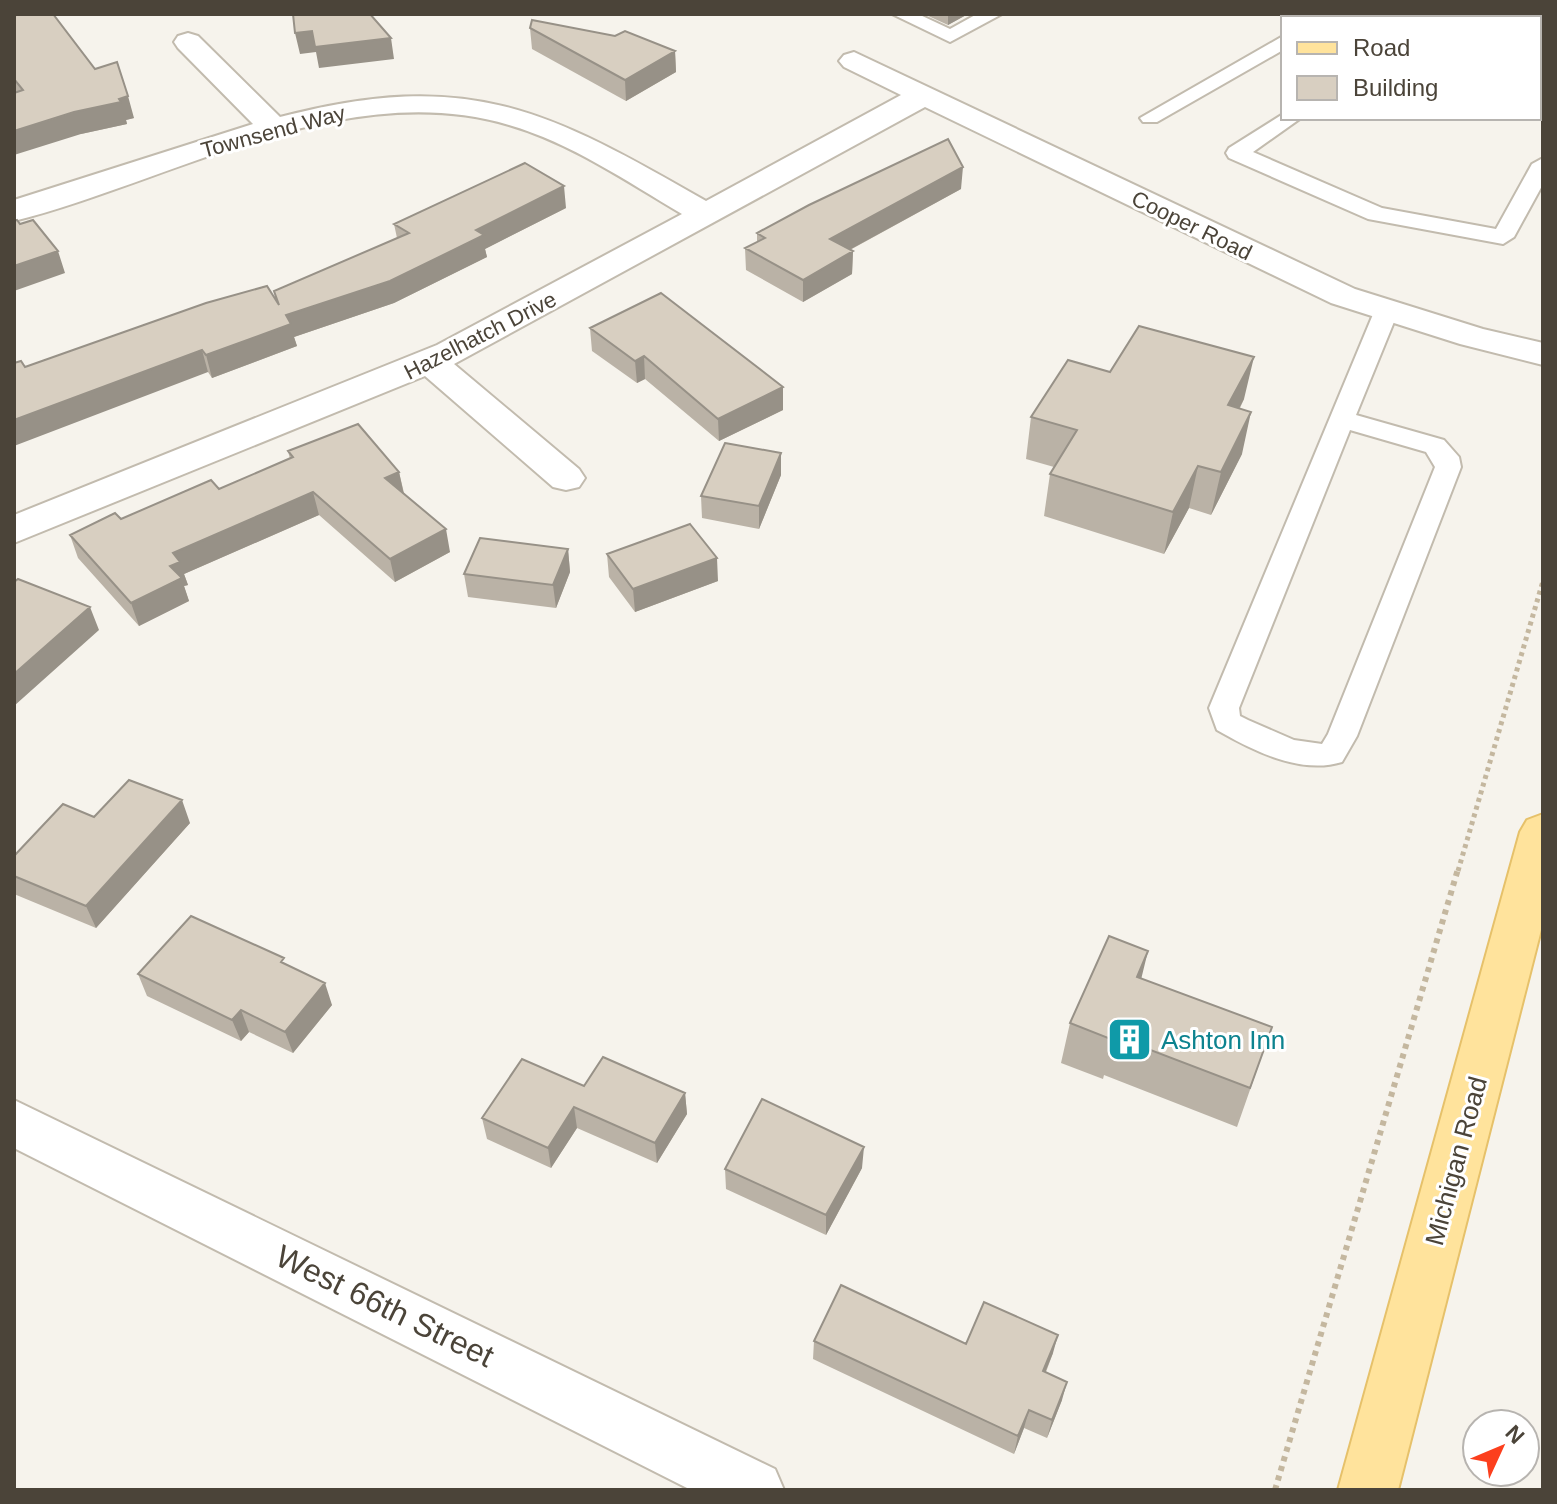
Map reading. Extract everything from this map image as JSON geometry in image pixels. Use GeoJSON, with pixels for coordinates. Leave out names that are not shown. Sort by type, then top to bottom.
{"type":"FeatureCollection","features":[{"type":"Feature","properties":{"kind":"main road","name":"Michigan Road"},"geometry":{"type":"LineString","coordinates":[[1368,1490],[1543,832]]}},
{"type":"Feature","properties":{"kind":"street"},"geometry":{"type":"LineString","coordinates":[[188,42],[273,127]]}},
{"type":"Feature","properties":{"kind":"street","name":"Cooper Road"},"geometry":{"type":"LineString","coordinates":[[854,61],[1293,273],[1386,312],[1543,354]]}},
{"type":"Feature","properties":{"kind":"street","name":"Hazelhatch Drive"},"geometry":{"type":"LineString","coordinates":[[14,530],[430,362],[507,325],[924,95]]}},
{"type":"Feature","properties":{"kind":"street","name":"Townsend Way"},"geometry":{"type":"LineString","coordinates":[[14,211],[273,127],[343,110],[413,104],[454,106],[512,116],[572,139],[707,215]]}},
{"type":"Feature","properties":{"kind":"street"},"geometry":{"type":"LineString","coordinates":[[430,362],[566,478]]}},
{"type":"Feature","properties":{"kind":"street","name":"West 66th Street"},"geometry":{"type":"LineString","coordinates":[[14,1123],[754,1490]]}},
{"type":"Feature","properties":{"kind":"lane"},"geometry":{"type":"LineString","coordinates":[[902,14],[950,36],[992,14]]}},
{"type":"Feature","properties":{"kind":"lane"},"geometry":{"type":"LineString","coordinates":[[1150,118],[1281,43]]}},
{"type":"Feature","properties":{"kind":"lane"},"geometry":{"type":"LineString","coordinates":[[1288,120],[1237,153],[1376,214],[1503,237],[1543,164]]}},
{"type":"Feature","properties":{"kind":"lane"},"geometry":{"type":"LineString","coordinates":[[1341,419],[1435,446],[1446,457],[1448,467],[1342,736],[1331,754],[1317,758],[1247,734],[1227,722],[1224,708],[1341,419],[1386,312]]}},
{"type":"Feature","properties":{"kind":"path"},"geometry":{"type":"LineString","coordinates":[[1275,1490],[1543,581]]}},
{"type":"Feature","properties":{"kind":"building"},"geometry":{"type":"Polygon","coordinates":[[[17,14],[53,14],[95,69],[117,62],[128,96],[119,99],[121,102],[74,112],[14,131],[14,93],[23,90],[14,79],[14,17],[17,14]]]}},
{"type":"Feature","properties":{"kind":"building"},"geometry":{"type":"Polygon","coordinates":[[[293,14],[370,14],[391,38],[315,47],[312,31],[295,33],[293,14]]]}},
{"type":"Feature","properties":{"kind":"building"},"geometry":{"type":"Polygon","coordinates":[[[532,20],[615,36],[625,31],[675,51],[625,80],[530,28],[532,20]]]}},
{"type":"Feature","properties":{"kind":"building"},"geometry":{"type":"Polygon","coordinates":[[[948,139],[963,167],[830,239],[853,251],[803,280],[745,248],[765,238],[757,233],[809,205],[948,139]]]}},
{"type":"Feature","properties":{"kind":"building"},"geometry":{"type":"Polygon","coordinates":[[[525,163],[564,186],[476,230],[484,235],[390,281],[286,315],[291,324],[206,355],[202,350],[14,420],[14,363],[21,361],[25,367],[206,303],[267,286],[279,305],[274,291],[409,233],[394,224],[525,163]]]}},
{"type":"Feature","properties":{"kind":"building"},"geometry":{"type":"Polygon","coordinates":[[[33,220],[58,251],[14,266],[14,221],[20,224],[33,220]]]}},
{"type":"Feature","properties":{"kind":"building"},"geometry":{"type":"Polygon","coordinates":[[[661,293],[783,387],[718,419],[644,356],[635,361],[590,328],[661,293]]]}},
{"type":"Feature","properties":{"kind":"building"},"geometry":{"type":"Polygon","coordinates":[[[1139,326],[1254,357],[1228,405],[1251,412],[1221,472],[1198,466],[1173,512],[1050,474],[1077,430],[1031,417],[1068,360],[1110,372],[1139,326]]]}},
{"type":"Feature","properties":{"kind":"building"},"geometry":{"type":"Polygon","coordinates":[[[358,424],[399,472],[385,478],[446,529],[390,559],[313,492],[173,553],[180,562],[170,566],[182,578],[131,603],[70,535],[115,513],[121,519],[211,480],[219,489],[293,457],[288,451],[358,424]]]}},
{"type":"Feature","properties":{"kind":"building"},"geometry":{"type":"Polygon","coordinates":[[[725,443],[781,453],[759,506],[701,496],[725,443]]]}},
{"type":"Feature","properties":{"kind":"building"},"geometry":{"type":"Polygon","coordinates":[[[690,524],[717,558],[633,589],[607,554],[690,524]]]}},
{"type":"Feature","properties":{"kind":"building"},"geometry":{"type":"Polygon","coordinates":[[[480,538],[568,549],[553,585],[464,574],[480,538]]]}},
{"type":"Feature","properties":{"kind":"building"},"geometry":{"type":"Polygon","coordinates":[[[18,579],[90,607],[14,674],[14,582],[18,579]]]}},
{"type":"Feature","properties":{"kind":"building"},"geometry":{"type":"Polygon","coordinates":[[[129,780],[182,800],[86,906],[14,876],[14,856],[63,804],[94,817],[129,780]]]}},
{"type":"Feature","properties":{"kind":"building"},"geometry":{"type":"Polygon","coordinates":[[[191,916],[284,958],[281,962],[325,983],[285,1032],[241,1010],[232,1020],[138,974],[191,916]]]}},
{"type":"Feature","properties":{"kind":"building"},"geometry":{"type":"Polygon","coordinates":[[[1109,936],[1148,951],[1137,977],[1272,1027],[1250,1088],[1114,1036],[1113,1040],[1070,1023],[1109,936]]]}},
{"type":"Feature","properties":{"kind":"building"},"geometry":{"type":"Polygon","coordinates":[[[603,1057],[685,1093],[655,1143],[574,1107],[548,1148],[482,1118],[522,1059],[584,1086],[603,1057]]]}},
{"type":"Feature","properties":{"kind":"building"},"geometry":{"type":"Polygon","coordinates":[[[762,1099],[864,1147],[826,1215],[725,1169],[762,1099]]]}},
{"type":"Feature","properties":{"kind":"building"},"geometry":{"type":"Polygon","coordinates":[[[841,1285],[966,1344],[984,1302],[1058,1335],[1043,1371],[1067,1382],[1052,1420],[1029,1410],[1018,1436],[814,1341],[841,1285]]]}},
{"type":"Feature","properties":{"kind":"place","name":"Ashton Inn"},"geometry":{"type":"Point","coordinates":[1130,1040]}}]}
